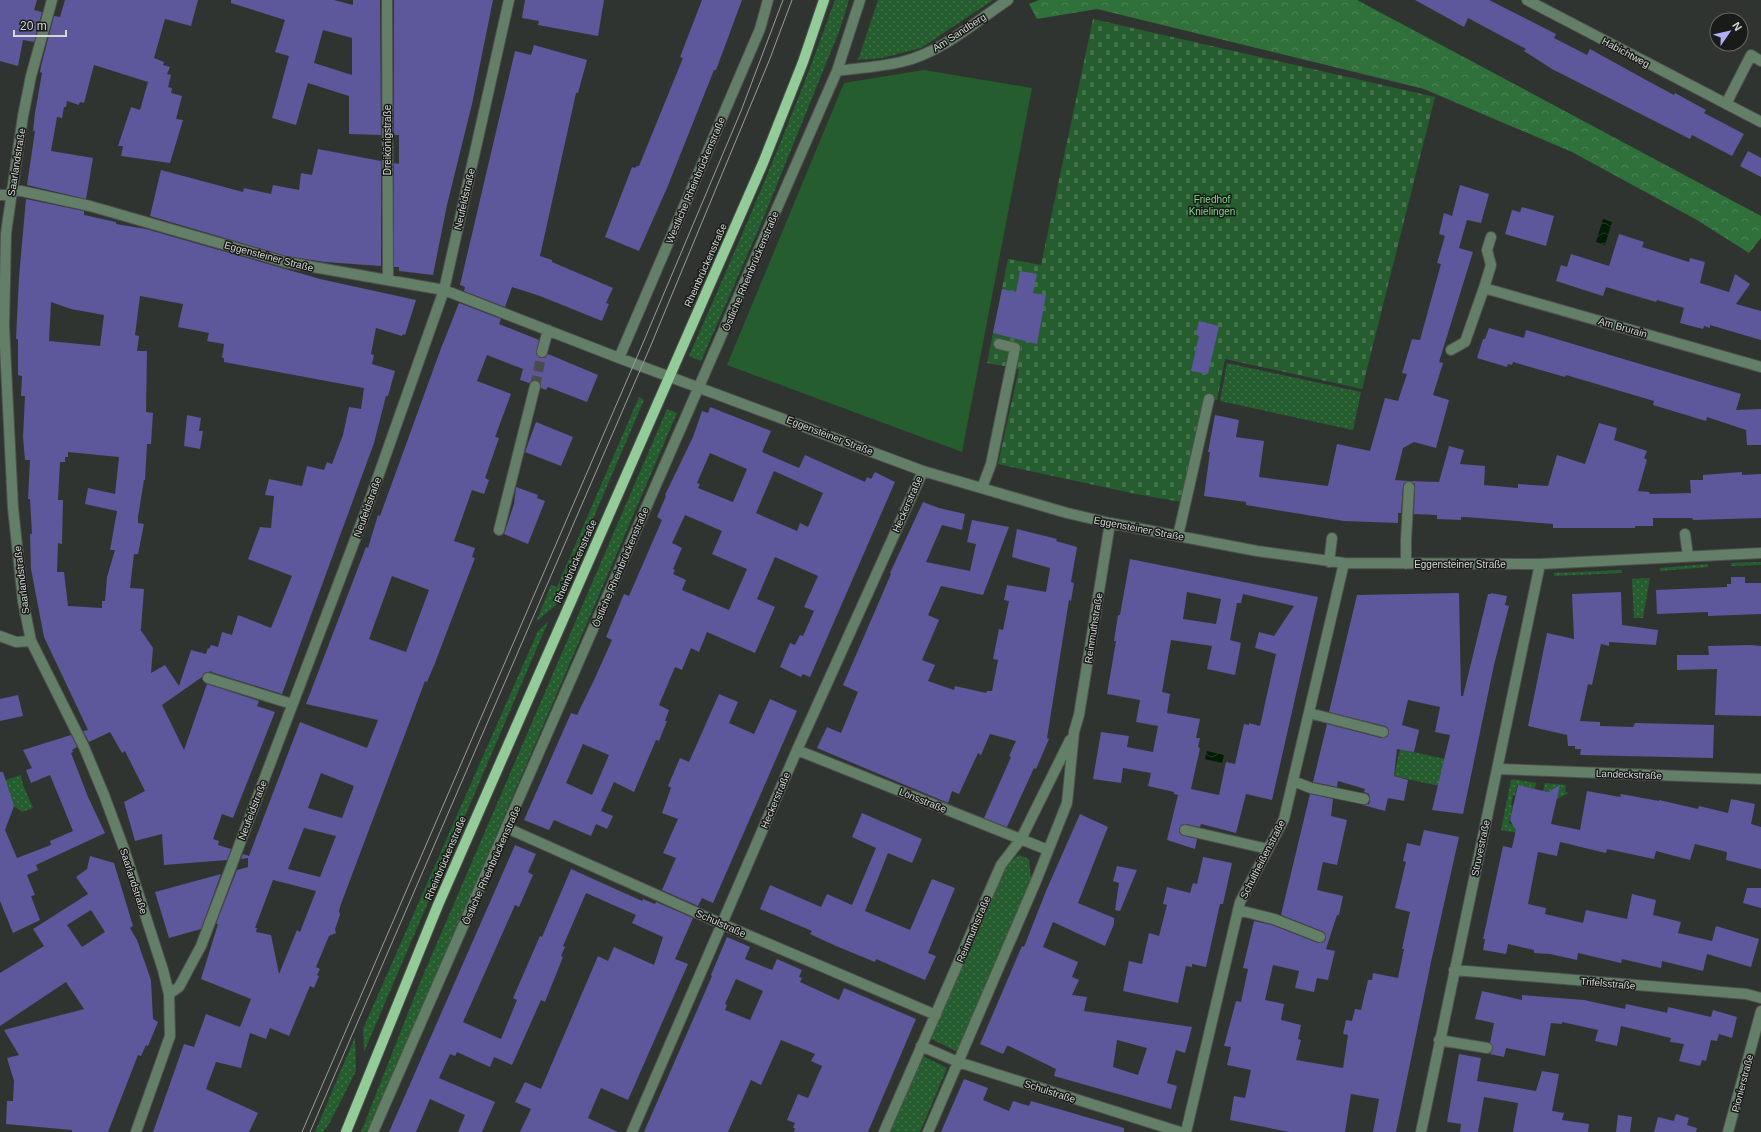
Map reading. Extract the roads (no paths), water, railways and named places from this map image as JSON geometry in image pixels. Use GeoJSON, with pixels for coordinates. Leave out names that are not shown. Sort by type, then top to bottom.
{"type":"FeatureCollection","features":[{"type":"Feature","properties":{"kind":"main road","name":"Rheinbrückenstraße"},"geometry":{"type":"LineString","coordinates":[[346,1132],[444,891],[763,163],[803,62],[824,0]]}},
{"type":"Feature","properties":{"kind":"street","name":"Saarlandstraße"},"geometry":{"type":"LineString","coordinates":[[52,0],[31,76],[6,239],[2,326],[13,508],[23,601],[31,641],[84,747],[104,795],[124,848],[163,970],[169,994],[170,1036],[136,1132]]}},
{"type":"Feature","properties":{"kind":"street","name":"Dreikönigstraße"},"geometry":{"type":"LineString","coordinates":[[387,0],[388,280]]}},
{"type":"Feature","properties":{"kind":"street","name":"Neufeldstraße"},"geometry":{"type":"LineString","coordinates":[[169,994],[179,987],[201,946],[367,508],[444,290],[508,0]]}},
{"type":"Feature","properties":{"kind":"street","name":"Westliche Rheinbrückenstraße"},"geometry":{"type":"LineString","coordinates":[[619,358],[760,29],[768,0]]}},
{"type":"Feature","properties":{"kind":"street","name":"Östliche Rheinbrückenstraße"},"geometry":{"type":"LineString","coordinates":[[373,1132],[837,71],[860,0]]}},
{"type":"Feature","properties":{"kind":"street","name":"Am Sandberg"},"geometry":{"type":"LineString","coordinates":[[837,71],[902,62],[919,56],[938,47],[1008,0]]}},
{"type":"Feature","properties":{"kind":"street","name":"Habichtweg"},"geometry":{"type":"LineString","coordinates":[[1527,0],[1761,122]]}},
{"type":"Feature","properties":{"kind":"street"},"geometry":{"type":"LineString","coordinates":[[1726,104],[1751,55],[1761,61]]}},
{"type":"Feature","properties":{"kind":"street","name":"Eggensteiner Straße"},"geometry":{"type":"LineString","coordinates":[[0,195],[12,192],[90,206],[285,262],[444,290],[619,358],[922,470],[1110,523],[1250,550],[1344,563],[1540,564],[1761,553]]}},
{"type":"Feature","properties":{"kind":"street"},"geometry":{"type":"LineString","coordinates":[[1452,350],[1465,342],[1484,288],[1490,265],[1487,250],[1491,237]]}},
{"type":"Feature","properties":{"kind":"street","name":"Am Brurain"},"geometry":{"type":"LineString","coordinates":[[1484,288],[1761,367]]}},
{"type":"Feature","properties":{"kind":"street"},"geometry":{"type":"LineString","coordinates":[[542,352],[548,330]]}},
{"type":"Feature","properties":{"kind":"street"},"geometry":{"type":"LineString","coordinates":[[982,488],[991,464],[1015,348],[999,344]]}},
{"type":"Feature","properties":{"kind":"street"},"geometry":{"type":"LineString","coordinates":[[499,530],[535,386]]}},
{"type":"Feature","properties":{"kind":"street"},"geometry":{"type":"LineString","coordinates":[[1178,536],[1209,399]]}},
{"type":"Feature","properties":{"kind":"street","name":"Heckerstraße"},"geometry":{"type":"LineString","coordinates":[[632,1132],[797,750],[922,470]]}},
{"type":"Feature","properties":{"kind":"street"},"geometry":{"type":"LineString","coordinates":[[1406,564],[1409,487]]}},
{"type":"Feature","properties":{"kind":"street","name":"Reinmuthstraße"},"geometry":{"type":"LineString","coordinates":[[884,1132],[1001,866],[1021,839],[1074,732],[1079,715],[1110,523]]}},
{"type":"Feature","properties":{"kind":"street"},"geometry":{"type":"LineString","coordinates":[[1685,534],[1688,556]]}},
{"type":"Feature","properties":{"kind":"street"},"geometry":{"type":"LineString","coordinates":[[1329,562],[1332,538]]}},
{"type":"Feature","properties":{"kind":"street","name":"Schultheißenstraße"},"geometry":{"type":"LineString","coordinates":[[1186,1132],[1240,902],[1284,819],[1344,563]]}},
{"type":"Feature","properties":{"kind":"street","name":"Struvestraße"},"geometry":{"type":"LineString","coordinates":[[1420,1132],[1498,770],[1540,564]]}},
{"type":"Feature","properties":{"kind":"street"},"geometry":{"type":"LineString","coordinates":[[0,636],[16,642],[31,641]]}},
{"type":"Feature","properties":{"kind":"street"},"geometry":{"type":"LineString","coordinates":[[208,678],[292,704]]}},
{"type":"Feature","properties":{"kind":"street"},"geometry":{"type":"LineString","coordinates":[[1309,713],[1383,732]]}},
{"type":"Feature","properties":{"kind":"street","name":"Reinmuthstraße"},"geometry":{"type":"LineString","coordinates":[[928,1132],[1067,803],[1074,732]]}},
{"type":"Feature","properties":{"kind":"street","name":"Lönsstraße"},"geometry":{"type":"LineString","coordinates":[[797,750],[1048,850]]}},
{"type":"Feature","properties":{"kind":"street","name":"Landeckstraße"},"geometry":{"type":"LineString","coordinates":[[1498,770],[1761,779]]}},
{"type":"Feature","properties":{"kind":"street"},"geometry":{"type":"LineString","coordinates":[[1293,781],[1310,788],[1364,799]]}},
{"type":"Feature","properties":{"kind":"street","name":"Schulstraße"},"geometry":{"type":"LineString","coordinates":[[507,828],[722,924],[936,1015]]}},
{"type":"Feature","properties":{"kind":"street"},"geometry":{"type":"LineString","coordinates":[[1185,830],[1268,849]]}},
{"type":"Feature","properties":{"kind":"street"},"geometry":{"type":"LineString","coordinates":[[1238,910],[1274,919],[1320,937]]}},
{"type":"Feature","properties":{"kind":"street","name":"Trifelsstraße"},"geometry":{"type":"LineString","coordinates":[[1454,970],[1746,994],[1761,998]]}},
{"type":"Feature","properties":{"kind":"street","name":"Pionierstraße"},"geometry":{"type":"LineString","coordinates":[[1728,1132],[1758,1032],[1761,1011]]}},
{"type":"Feature","properties":{"kind":"street"},"geometry":{"type":"LineString","coordinates":[[1439,1040],[1487,1048]]}},
{"type":"Feature","properties":{"kind":"street","name":"Schulstraße"},"geometry":{"type":"LineString","coordinates":[[921,1046],[958,1062],[1180,1132]]}},
{"type":"Feature","properties":{"kind":"water"},"geometry":{"type":"Polygon","coordinates":[[[1603,219],[1612,222],[1605,245],[1596,242],[1603,219]]]}},
{"type":"Feature","properties":{"kind":"water"},"geometry":{"type":"Polygon","coordinates":[[[1207,751],[1224,755],[1222,763],[1205,759],[1207,751]]]}},
{"type":"Feature","properties":{"kind":"tunnel"},"geometry":{"type":"LineString","coordinates":[[535,386],[542,352]]}},
{"type":"Feature","properties":{"kind":"tram line"},"geometry":{"type":"LineString","coordinates":[[302,1132],[643,343],[741,111],[783,0]]}},
{"type":"Feature","properties":{"kind":"tram line"},"geometry":{"type":"LineString","coordinates":[[310,1132],[651,345],[769,61],[792,0]]}},
{"type":"Feature","properties":{"kind":"park label","name":"Friedhof Knielingen"},"geometry":{"type":"Point","coordinates":[1212,204]}}]}
